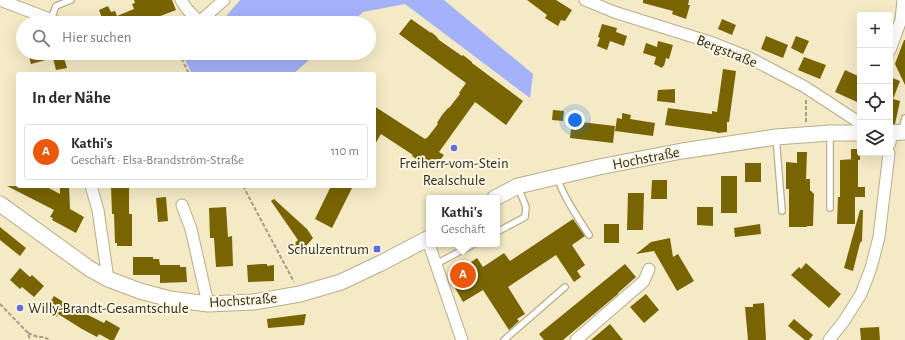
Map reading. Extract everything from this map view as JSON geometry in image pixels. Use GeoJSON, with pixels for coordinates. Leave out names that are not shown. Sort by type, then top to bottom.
{"type":"FeatureCollection","features":[{"type":"Feature","properties":{"kind":"street"},"geometry":{"type":"LineString","coordinates":[[181,0],[193,16]]}},
{"type":"Feature","properties":{"kind":"street"},"geometry":{"type":"LineString","coordinates":[[206,16],[224,0]]}},
{"type":"Feature","properties":{"kind":"street","name":"Bergstraße"},"geometry":{"type":"LineString","coordinates":[[585,0],[614,12],[713,43],[748,57],[805,87],[857,121]]}},
{"type":"Feature","properties":{"kind":"street"},"geometry":{"type":"LineString","coordinates":[[891,48],[901,20],[903,0]]}},
{"type":"Feature","properties":{"kind":"street"},"geometry":{"type":"LineString","coordinates":[[4,1],[42,16]]}},
{"type":"Feature","properties":{"kind":"street","name":"Hochstraße"},"geometry":{"type":"LineString","coordinates":[[500,195],[518,186],[599,167],[682,151],[776,137],[830,133],[857,133]]}},
{"type":"Feature","properties":{"kind":"street"},"geometry":{"type":"LineString","coordinates":[[829,340],[844,321],[861,294],[871,268],[879,237],[889,156]]}},
{"type":"Feature","properties":{"kind":"street"},"geometry":{"type":"LineString","coordinates":[[92,188],[98,210],[108,279]]}},
{"type":"Feature","properties":{"kind":"street","name":"Hochstraße"},"geometry":{"type":"LineString","coordinates":[[0,204],[90,269],[108,279],[140,291],[170,299],[208,304],[253,302],[300,294],[341,282],[426,242]]}},
{"type":"Feature","properties":{"kind":"street"},"geometry":{"type":"LineString","coordinates":[[182,205],[191,229],[208,304]]}},
{"type":"Feature","properties":{"kind":"street"},"geometry":{"type":"LineString","coordinates":[[431,247],[462,340]]}},
{"type":"Feature","properties":{"kind":"street"},"geometry":{"type":"LineString","coordinates":[[576,340],[644,281],[649,270]]}},
{"type":"Feature","properties":{"kind":"lane"},"geometry":{"type":"LineString","coordinates":[[55,16],[56,6],[71,0]]}},
{"type":"Feature","properties":{"kind":"lane"},"geometry":{"type":"LineString","coordinates":[[830,133],[830,208]]}},
{"type":"Feature","properties":{"kind":"lane"},"geometry":{"type":"LineString","coordinates":[[776,137],[782,211]]}},
{"type":"Feature","properties":{"kind":"lane"},"geometry":{"type":"LineString","coordinates":[[557,177],[560,188],[589,235]]}},
{"type":"Feature","properties":{"kind":"lane"},"geometry":{"type":"LineString","coordinates":[[500,230],[525,217],[526,207],[518,186]]}},
{"type":"Feature","properties":{"kind":"lane"},"geometry":{"type":"LineString","coordinates":[[436,264],[468,247]]}},
{"type":"Feature","properties":{"kind":"lane"},"geometry":{"type":"LineString","coordinates":[[504,340],[565,287]]}},
{"type":"Feature","properties":{"kind":"path"},"geometry":{"type":"LineString","coordinates":[[182,60],[188,72]]}},
{"type":"Feature","properties":{"kind":"path"},"geometry":{"type":"LineString","coordinates":[[805,87],[807,135]]}},
{"type":"Feature","properties":{"kind":"path"},"geometry":{"type":"LineString","coordinates":[[244,188],[300,294]]}},
{"type":"Feature","properties":{"kind":"path"},"geometry":{"type":"LineString","coordinates":[[0,304],[28,333],[38,337],[44,337],[49,340]]}},
{"type":"Feature","properties":{"kind":"path"},"geometry":{"type":"LineString","coordinates":[[28,333],[30,340]]}},
{"type":"Feature","properties":{"kind":"shaded area"},"geometry":{"type":"Polygon","coordinates":[[[240,0],[444,0],[533,74],[530,98],[405,4],[363,12],[359,16],[226,16],[240,0]]]}},
{"type":"Feature","properties":{"kind":"shaded area"},"geometry":{"type":"Polygon","coordinates":[[[185,60],[309,60],[295,72],[191,72],[185,60]]]}},
{"type":"Feature","properties":{"kind":"building"},"geometry":{"type":"Polygon","coordinates":[[[134,0],[172,0],[176,10],[160,16],[117,16],[134,9],[132,4],[135,3],[134,0]]]}},
{"type":"Feature","properties":{"kind":"building"},"geometry":{"type":"Polygon","coordinates":[[[527,0],[556,0],[572,10],[565,21],[561,20],[558,26],[545,18],[547,15],[527,0]]]}},
{"type":"Feature","properties":{"kind":"building"},"geometry":{"type":"Polygon","coordinates":[[[643,0],[689,0],[688,5],[690,5],[686,19],[672,14],[673,11],[643,3],[643,0]]]}},
{"type":"Feature","properties":{"kind":"building"},"geometry":{"type":"Polygon","coordinates":[[[108,6],[111,12],[115,11],[117,16],[101,16],[99,10],[108,6]]]}},
{"type":"Feature","properties":{"kind":"building"},"geometry":{"type":"Polygon","coordinates":[[[411,19],[431,32],[439,40],[462,56],[463,55],[523,101],[506,125],[475,102],[439,152],[444,155],[437,164],[433,161],[428,167],[412,156],[413,155],[381,134],[376,143],[376,107],[425,139],[438,124],[437,123],[442,115],[460,94],[459,93],[466,83],[399,34],[411,19]]]}},
{"type":"Feature","properties":{"kind":"building"},"geometry":{"type":"Polygon","coordinates":[[[722,19],[736,25],[732,35],[718,29],[722,19]]]}},
{"type":"Feature","properties":{"kind":"building"},"geometry":{"type":"Polygon","coordinates":[[[602,24],[617,28],[616,32],[627,36],[624,46],[610,41],[607,50],[597,46],[602,24]]]}},
{"type":"Feature","properties":{"kind":"building"},"geometry":{"type":"Polygon","coordinates":[[[766,36],[788,45],[783,58],[761,49],[766,36]]]}},
{"type":"Feature","properties":{"kind":"building"},"geometry":{"type":"Polygon","coordinates":[[[796,36],[809,41],[803,54],[791,48],[796,36]]]}},
{"type":"Feature","properties":{"kind":"building"},"geometry":{"type":"Polygon","coordinates":[[[905,40],[905,85],[895,64],[905,40]]]}},
{"type":"Feature","properties":{"kind":"building"},"geometry":{"type":"Polygon","coordinates":[[[658,41],[673,45],[669,59],[666,58],[662,68],[654,64],[656,57],[643,53],[646,43],[657,47],[658,41]]]}},
{"type":"Feature","properties":{"kind":"building"},"geometry":{"type":"Polygon","coordinates":[[[804,57],[826,65],[820,79],[798,70],[804,57]]]}},
{"type":"Feature","properties":{"kind":"building"},"geometry":{"type":"Polygon","coordinates":[[[30,60],[46,60],[31,64],[30,60]]]}},
{"type":"Feature","properties":{"kind":"building"},"geometry":{"type":"Polygon","coordinates":[[[54,60],[65,60],[67,68],[56,70],[54,60]]]}},
{"type":"Feature","properties":{"kind":"building"},"geometry":{"type":"Polygon","coordinates":[[[723,69],[736,71],[729,122],[727,122],[727,132],[718,133],[665,125],[668,108],[712,114],[712,111],[717,112],[723,69]]]}},
{"type":"Feature","properties":{"kind":"building"},"geometry":{"type":"Polygon","coordinates":[[[845,70],[857,76],[857,102],[835,92],[845,70]]]}},
{"type":"Feature","properties":{"kind":"building"},"geometry":{"type":"Polygon","coordinates":[[[893,78],[900,81],[893,99],[893,78]]]}},
{"type":"Feature","properties":{"kind":"building"},"geometry":{"type":"Polygon","coordinates":[[[675,89],[675,103],[657,101],[658,90],[675,89]]]}},
{"type":"Feature","properties":{"kind":"building"},"geometry":{"type":"Polygon","coordinates":[[[893,99],[900,101],[895,124],[893,124],[893,99]]]}},
{"type":"Feature","properties":{"kind":"building"},"geometry":{"type":"Polygon","coordinates":[[[553,110],[564,111],[563,121],[552,120],[553,110]]]}},
{"type":"Feature","properties":{"kind":"building"},"geometry":{"type":"Polygon","coordinates":[[[622,113],[631,115],[630,119],[655,123],[653,136],[615,131],[617,118],[622,119],[622,113]]]}},
{"type":"Feature","properties":{"kind":"building"},"geometry":{"type":"Polygon","coordinates":[[[572,121],[615,126],[613,143],[570,138],[572,121]]]}},
{"type":"Feature","properties":{"kind":"building"},"geometry":{"type":"Polygon","coordinates":[[[851,149],[857,149],[857,156],[860,156],[860,160],[858,160],[858,187],[865,187],[865,197],[855,197],[855,224],[837,224],[838,197],[840,197],[840,160],[855,159],[851,159],[851,149]]]}},
{"type":"Feature","properties":{"kind":"building"},"geometry":{"type":"Polygon","coordinates":[[[797,152],[807,152],[806,179],[810,179],[810,190],[814,194],[813,226],[789,227],[789,189],[786,189],[786,162],[797,163],[797,152]]]}},
{"type":"Feature","properties":{"kind":"building"},"geometry":{"type":"Polygon","coordinates":[[[745,163],[761,163],[761,182],[745,182],[745,163]]]}},
{"type":"Feature","properties":{"kind":"building"},"geometry":{"type":"Polygon","coordinates":[[[721,176],[737,176],[737,213],[721,213],[721,176]]]}},
{"type":"Feature","properties":{"kind":"building"},"geometry":{"type":"Polygon","coordinates":[[[652,180],[667,180],[667,199],[651,199],[652,180]]]}},
{"type":"Feature","properties":{"kind":"building"},"geometry":{"type":"Polygon","coordinates":[[[7,186],[16,186],[16,188],[49,188],[60,194],[60,188],[69,188],[70,209],[84,217],[76,233],[52,220],[53,218],[50,217],[54,210],[7,186]]]}},
{"type":"Feature","properties":{"kind":"building"},"geometry":{"type":"Polygon","coordinates":[[[111,188],[129,188],[129,214],[132,214],[132,246],[117,246],[117,243],[115,243],[114,214],[112,214],[111,188]]]}},
{"type":"Feature","properties":{"kind":"building"},"geometry":{"type":"Polygon","coordinates":[[[330,188],[352,188],[332,228],[315,219],[330,188]]]}},
{"type":"Feature","properties":{"kind":"building"},"geometry":{"type":"Polygon","coordinates":[[[628,193],[644,193],[643,230],[627,230],[628,193]]]}},
{"type":"Feature","properties":{"kind":"building"},"geometry":{"type":"Polygon","coordinates":[[[166,197],[168,221],[158,222],[156,198],[166,197]]]}},
{"type":"Feature","properties":{"kind":"building"},"geometry":{"type":"Polygon","coordinates":[[[274,199],[307,229],[313,238],[300,253],[292,246],[298,240],[271,201],[274,199]]]}},
{"type":"Feature","properties":{"kind":"building"},"geometry":{"type":"Polygon","coordinates":[[[226,207],[228,237],[232,236],[233,266],[216,267],[214,238],[210,238],[209,208],[226,207]]]}},
{"type":"Feature","properties":{"kind":"building"},"geometry":{"type":"Polygon","coordinates":[[[697,207],[713,207],[713,226],[697,225],[697,207]]]}},
{"type":"Feature","properties":{"kind":"building"},"geometry":{"type":"Polygon","coordinates":[[[860,210],[863,210],[862,241],[860,243],[853,271],[844,268],[860,210]]]}},
{"type":"Feature","properties":{"kind":"building"},"geometry":{"type":"Polygon","coordinates":[[[573,219],[585,236],[572,245],[585,265],[577,271],[581,277],[574,282],[556,255],[508,287],[525,314],[517,319],[519,321],[509,330],[483,290],[463,302],[449,277],[477,258],[483,267],[504,253],[510,261],[573,219]]]}},
{"type":"Feature","properties":{"kind":"building"},"geometry":{"type":"Polygon","coordinates":[[[604,224],[619,224],[619,243],[604,243],[604,224]]]}},
{"type":"Feature","properties":{"kind":"building"},"geometry":{"type":"Polygon","coordinates":[[[760,224],[761,234],[735,237],[734,228],[760,224]]]}},
{"type":"Feature","properties":{"kind":"building"},"geometry":{"type":"Polygon","coordinates":[[[0,227],[26,248],[20,256],[0,240],[0,227]]]}},
{"type":"Feature","properties":{"kind":"building"},"geometry":{"type":"Polygon","coordinates":[[[670,238],[673,257],[678,254],[694,281],[677,291],[654,251],[636,254],[651,242],[670,238]]]}},
{"type":"Feature","properties":{"kind":"building"},"geometry":{"type":"Polygon","coordinates":[[[133,257],[153,257],[153,259],[159,259],[160,265],[180,265],[180,267],[186,267],[187,282],[160,283],[160,275],[133,275],[133,257]]]}},
{"type":"Feature","properties":{"kind":"building"},"geometry":{"type":"Polygon","coordinates":[[[806,263],[841,294],[829,308],[791,275],[799,267],[801,269],[806,263]]]}},
{"type":"Feature","properties":{"kind":"building"},"geometry":{"type":"Polygon","coordinates":[[[267,264],[267,266],[274,265],[274,281],[248,282],[247,265],[267,264]]]}},
{"type":"Feature","properties":{"kind":"building"},"geometry":{"type":"Polygon","coordinates":[[[625,264],[636,277],[618,294],[563,340],[544,340],[539,334],[625,264]]]}},
{"type":"Feature","properties":{"kind":"building"},"geometry":{"type":"Polygon","coordinates":[[[20,268],[30,277],[32,275],[44,286],[34,297],[22,287],[20,289],[10,280],[20,268]]]}},
{"type":"Feature","properties":{"kind":"building"},"geometry":{"type":"Polygon","coordinates":[[[646,294],[659,310],[644,323],[630,307],[646,294]]]}},
{"type":"Feature","properties":{"kind":"building"},"geometry":{"type":"Polygon","coordinates":[[[54,296],[65,303],[67,301],[81,310],[80,311],[104,323],[106,320],[120,328],[114,340],[110,340],[99,334],[97,337],[58,314],[57,317],[45,310],[54,296]]]}},
{"type":"Feature","properties":{"kind":"building"},"geometry":{"type":"Polygon","coordinates":[[[764,303],[766,340],[748,340],[745,307],[753,307],[753,304],[764,303]]]}},
{"type":"Feature","properties":{"kind":"building"},"geometry":{"type":"Polygon","coordinates":[[[306,314],[304,325],[268,328],[267,319],[306,314]]]}},
{"type":"Feature","properties":{"kind":"building"},"geometry":{"type":"Polygon","coordinates":[[[794,319],[813,335],[809,340],[805,340],[788,326],[794,319]]]}},
{"type":"Feature","properties":{"kind":"building"},"geometry":{"type":"Polygon","coordinates":[[[610,324],[623,340],[591,340],[610,324]]]}},
{"type":"Feature","properties":{"kind":"building"},"geometry":{"type":"Polygon","coordinates":[[[879,327],[880,340],[861,340],[860,328],[879,327]]]}},
{"type":"Feature","properties":{"kind":"place","name":"Freiherr-vom-Stein Realschule"},"geometry":{"type":"Point","coordinates":[454,148]}},
{"type":"Feature","properties":{"kind":"place","name":"Schulzentrum"},"geometry":{"type":"Point","coordinates":[377,249]}},
{"type":"Feature","properties":{"kind":"place","name":"Kathi's"},"geometry":{"type":"Point","coordinates":[463,275]}},
{"type":"Feature","properties":{"kind":"place","name":"Willy-Brandt-Gesamtschule"},"geometry":{"type":"Point","coordinates":[20,308]}}]}
